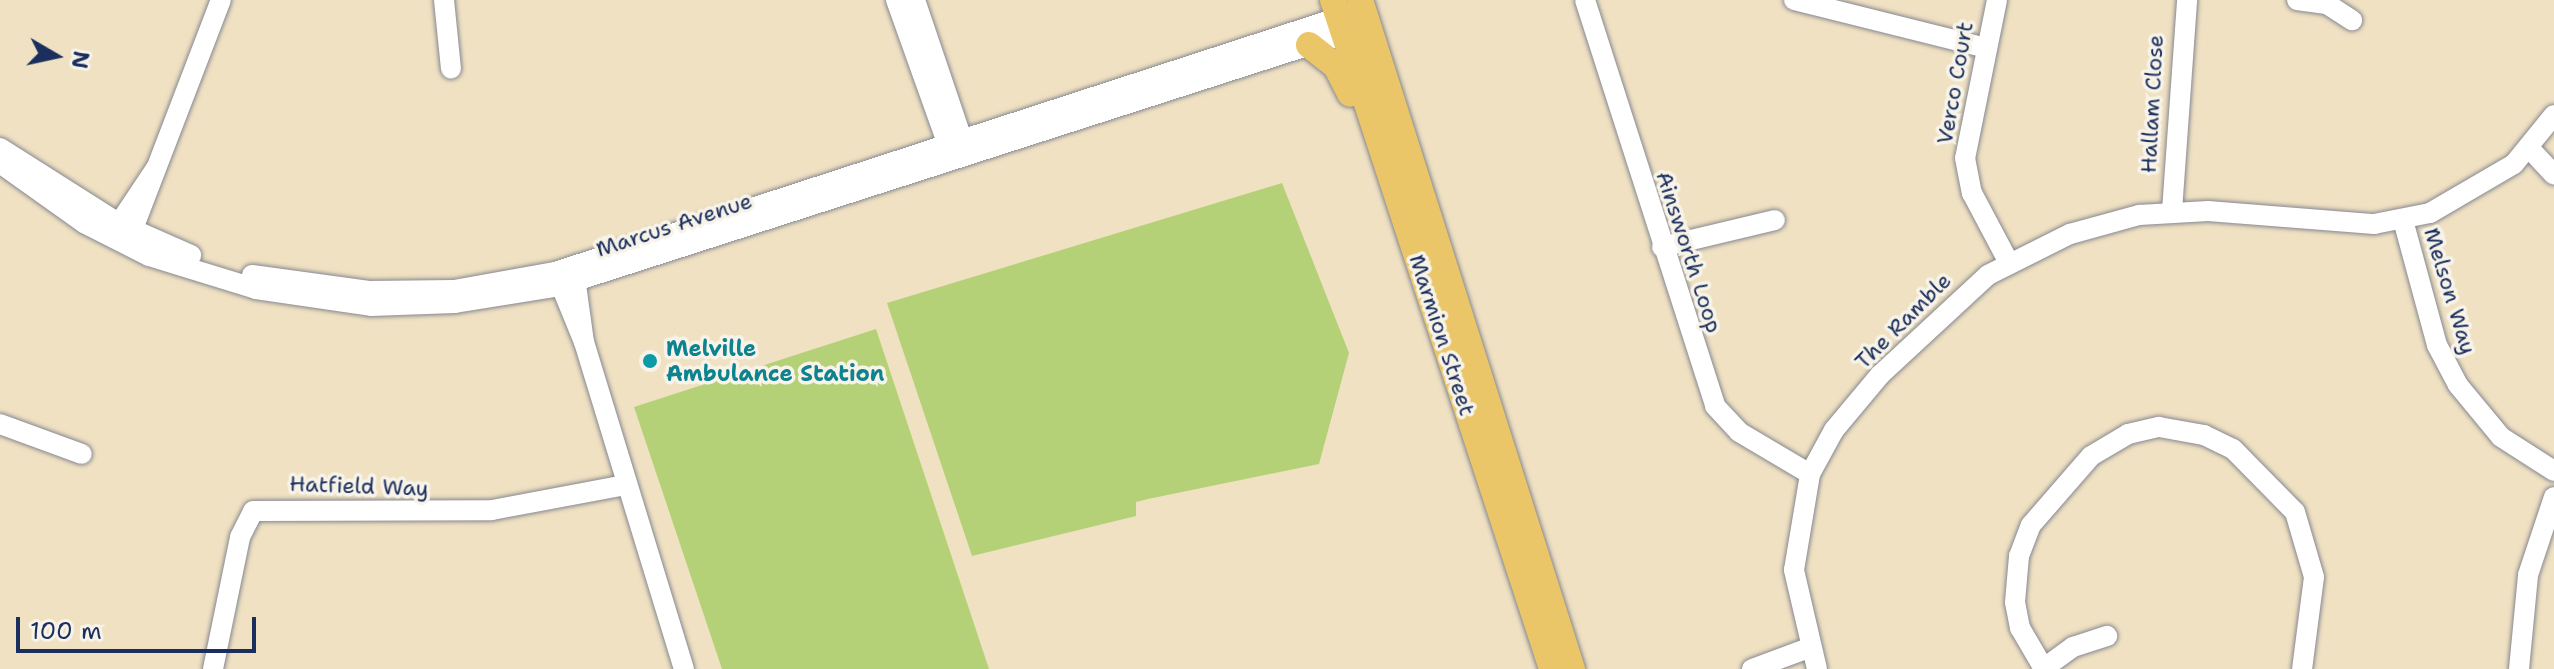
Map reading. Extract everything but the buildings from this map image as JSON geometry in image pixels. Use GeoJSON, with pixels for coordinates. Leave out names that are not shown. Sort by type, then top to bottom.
{"type":"FeatureCollection","features":[{"type":"Feature","properties":{"kind":"main road","name":"Marmion Street"},"geometry":{"type":"LineString","coordinates":[[1351,15],[1393,184],[1552,669]]}},
{"type":"Feature","properties":{"kind":"main road","name":"Marmion Street"},"geometry":{"type":"LineString","coordinates":[[1351,15],[1572,669]]}},
{"type":"Feature","properties":{"kind":"main road"},"geometry":{"type":"LineString","coordinates":[[1309,45],[1336,66],[1393,184]]}},
{"type":"Feature","properties":{"kind":"street"},"geometry":{"type":"LineString","coordinates":[[122,234],[156,168],[221,0]]}},
{"type":"Feature","properties":{"kind":"street"},"geometry":{"type":"LineString","coordinates":[[444,0],[451,69]]}},
{"type":"Feature","properties":{"kind":"street"},"geometry":{"type":"LineString","coordinates":[[896,0],[958,150]]}},
{"type":"Feature","properties":{"kind":"street"},"geometry":{"type":"LineString","coordinates":[[915,0],[958,150]]}},
{"type":"Feature","properties":{"kind":"street","name":"Ainsworth Loop"},"geometry":{"type":"LineString","coordinates":[[1585,0],[1715,406],[1739,432],[1810,474]]}},
{"type":"Feature","properties":{"kind":"street"},"geometry":{"type":"LineString","coordinates":[[1794,0],[1983,47]]}},
{"type":"Feature","properties":{"kind":"street","name":"Verco Court"},"geometry":{"type":"LineString","coordinates":[[1997,0],[1983,47],[1965,158],[1972,193],[2008,261]]}},
{"type":"Feature","properties":{"kind":"street","name":"Hallam Close"},"geometry":{"type":"LineString","coordinates":[[2172,211],[2181,16],[2187,0]]}},
{"type":"Feature","properties":{"kind":"street"},"geometry":{"type":"LineString","coordinates":[[2297,0],[2327,4],[2352,20]]}},
{"type":"Feature","properties":{"kind":"street","name":"Marcus Avenue"},"geometry":{"type":"LineString","coordinates":[[958,150],[1309,45],[1351,15]]}},
{"type":"Feature","properties":{"kind":"street","name":"Marcus Avenue"},"geometry":{"type":"LineString","coordinates":[[0,163],[122,234],[259,277],[369,291],[454,290],[566,276],[958,150],[1351,15]]}},
{"type":"Feature","properties":{"kind":"street","name":"The Ramble"},"geometry":{"type":"LineString","coordinates":[[1813,663],[1794,560],[1810,474],[1834,430],[1880,375],[1941,311],[2008,261],[2091,226],[2172,211],[2353,224],[2403,220],[2467,197],[2530,149],[2554,115]]}},
{"type":"Feature","properties":{"kind":"street","name":"Marcus Avenue"},"geometry":{"type":"LineString","coordinates":[[0,148],[122,234]]}},
{"type":"Feature","properties":{"kind":"street"},"geometry":{"type":"LineString","coordinates":[[2530,149],[2554,175]]}},
{"type":"Feature","properties":{"kind":"street"},"geometry":{"type":"LineString","coordinates":[[1662,247],[1775,220]]}},
{"type":"Feature","properties":{"kind":"street","name":"Melson Way"},"geometry":{"type":"LineString","coordinates":[[2403,220],[2437,345],[2458,385],[2501,437],[2554,471]]}},
{"type":"Feature","properties":{"kind":"street"},"geometry":{"type":"LineString","coordinates":[[566,276],[625,485],[684,669]]}},
{"type":"Feature","properties":{"kind":"street"},"geometry":{"type":"LineString","coordinates":[[0,424],[82,454]]}},
{"type":"Feature","properties":{"kind":"street"},"geometry":{"type":"LineString","coordinates":[[2107,636],[2073,647],[2044,669],[2017,616],[2019,556],[2031,525],[2091,456],[2128,434],[2159,427],[2195,432],[2233,449],[2295,512],[2314,577],[2302,669]]}},
{"type":"Feature","properties":{"kind":"street","name":"Hatfield Way"},"geometry":{"type":"LineString","coordinates":[[213,669],[240,537],[253,511],[492,510],[625,485]]}},
{"type":"Feature","properties":{"kind":"street"},"geometry":{"type":"LineString","coordinates":[[2519,669],[2528,575],[2554,497]]}},
{"type":"Feature","properties":{"kind":"street"},"geometry":{"type":"LineString","coordinates":[[1752,669],[1813,663]]}},
{"type":"Feature","properties":{"kind":"green space"},"geometry":{"type":"Polygon","coordinates":[[[1282,183],[1349,353],[1319,464],[1136,502],[1136,516],[972,556],[887,303],[1282,183]]]}},
{"type":"Feature","properties":{"kind":"green space"},"geometry":{"type":"Polygon","coordinates":[[[876,329],[989,669],[722,669],[634,407],[876,329]]]}},
{"type":"Feature","properties":{"kind":"place","name":"Melville Ambulance Station"},"geometry":{"type":"Point","coordinates":[650,361]}}]}
